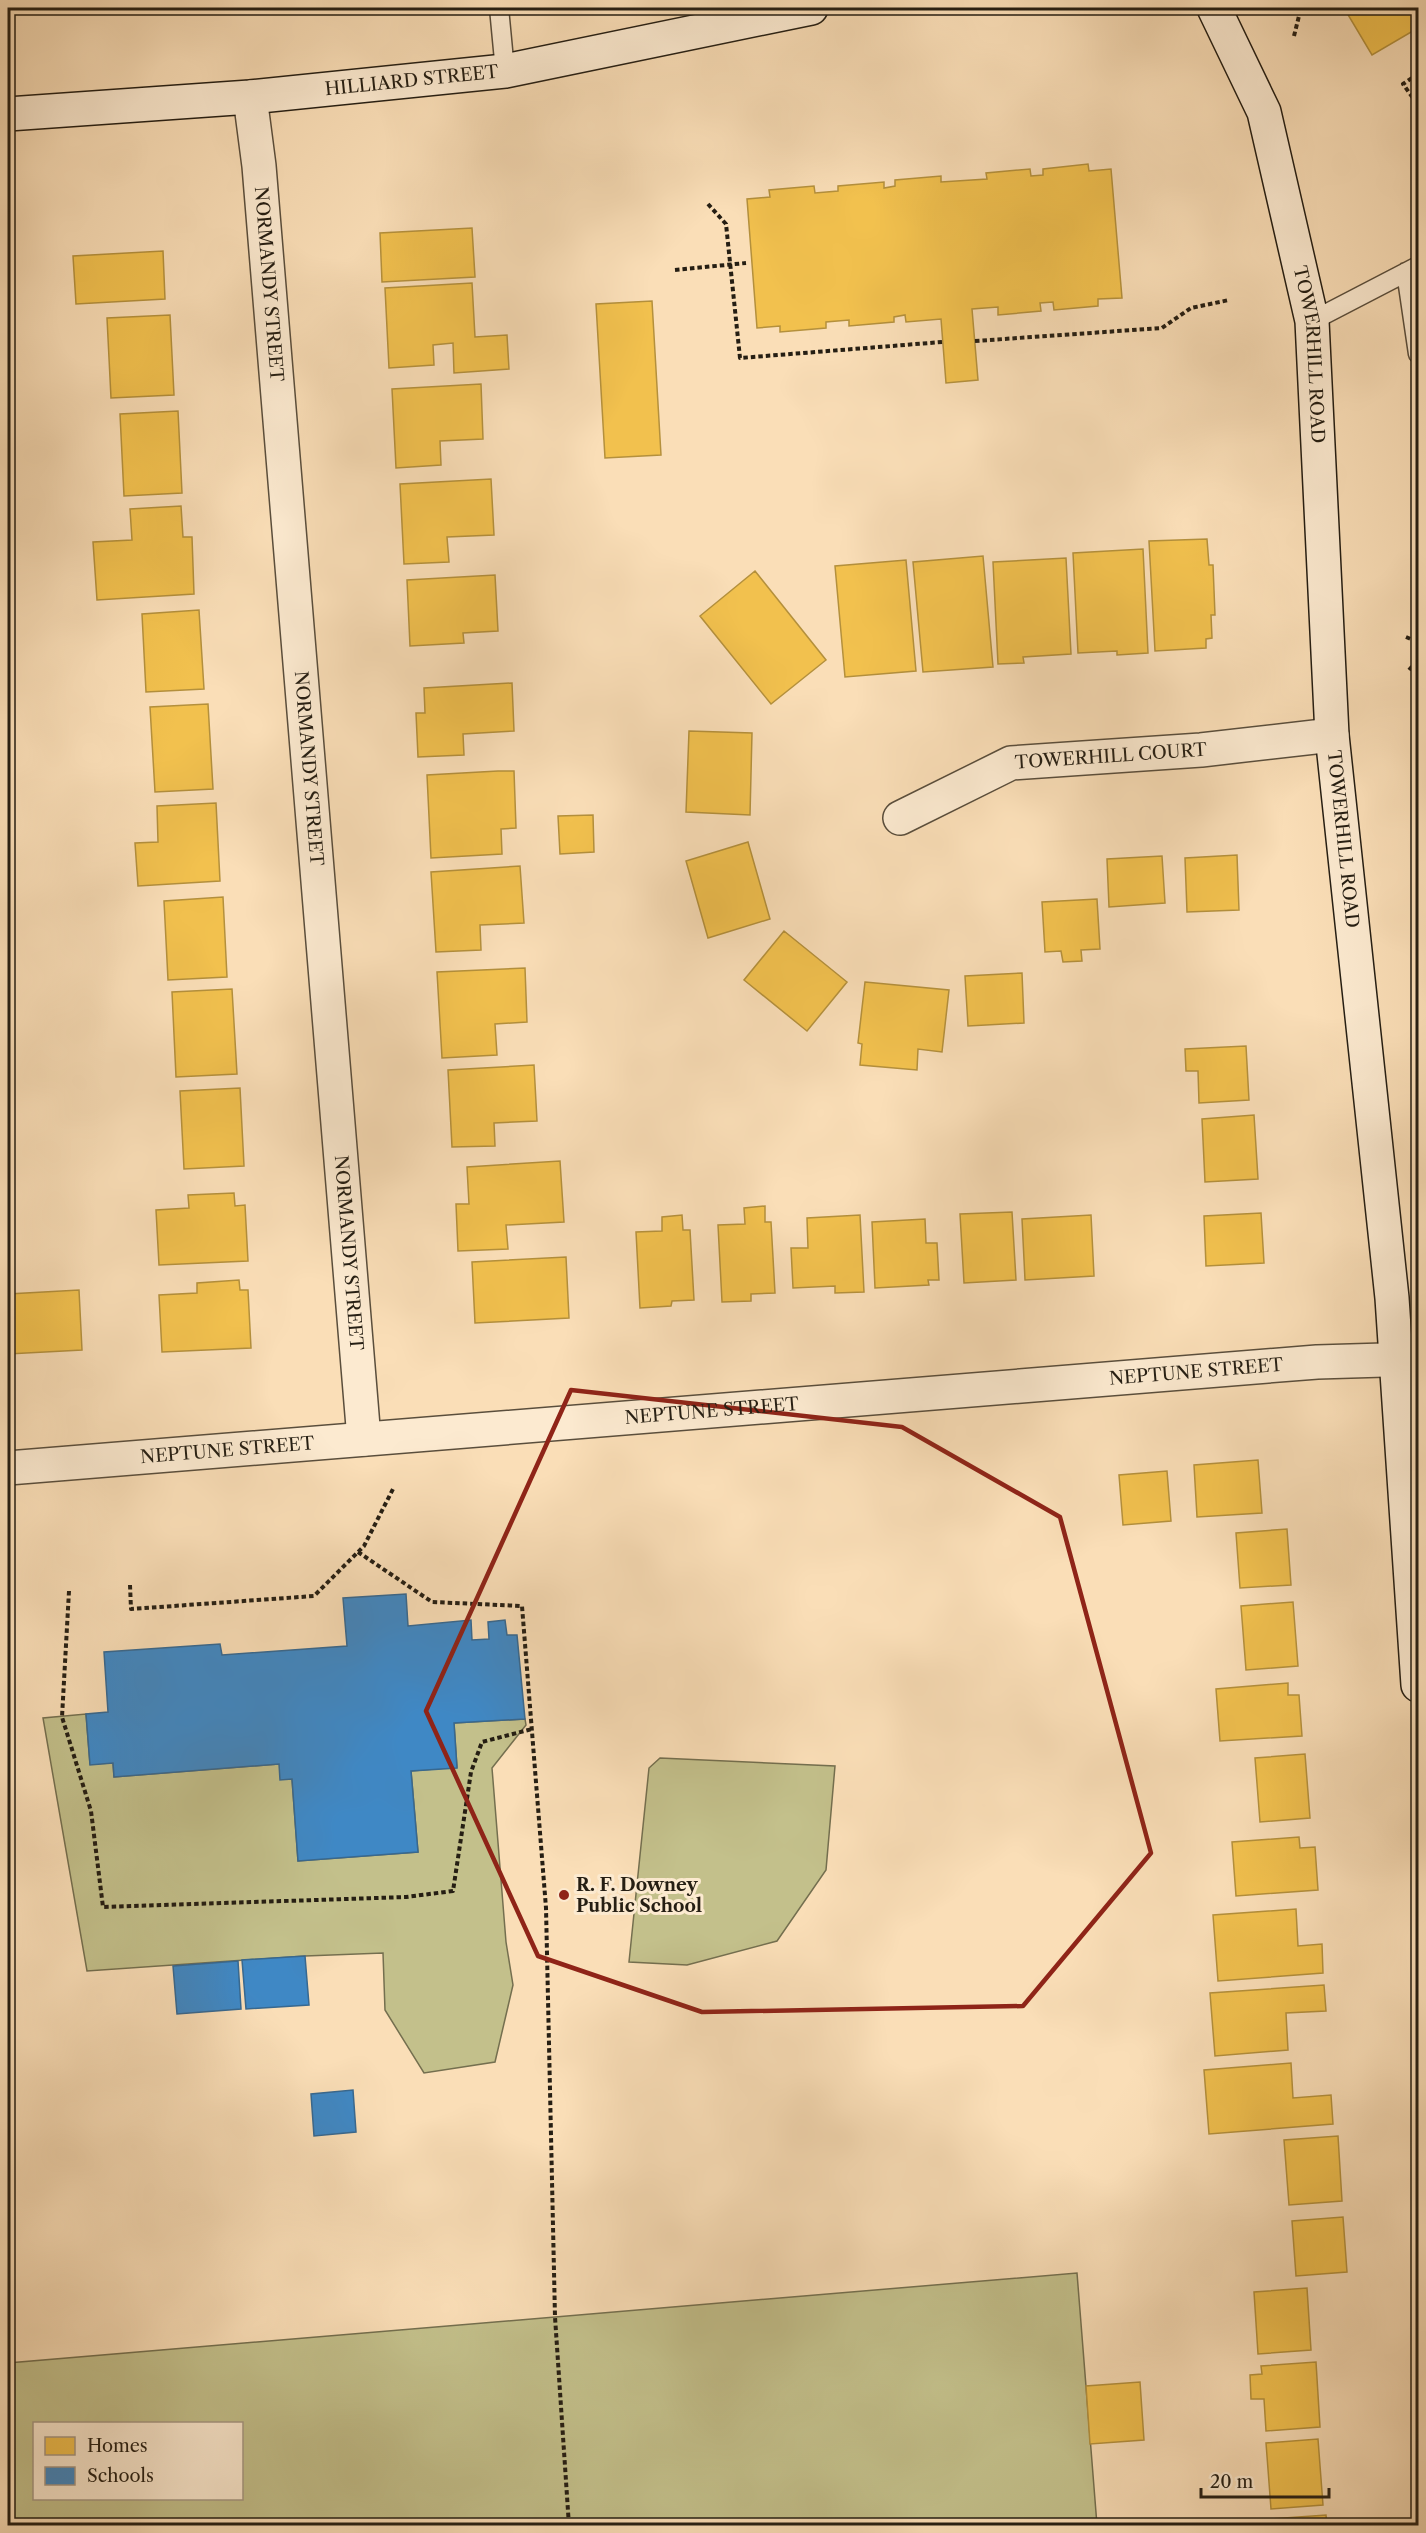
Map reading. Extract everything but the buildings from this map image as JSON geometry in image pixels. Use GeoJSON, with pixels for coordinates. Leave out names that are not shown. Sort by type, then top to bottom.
{"type":"FeatureCollection","features":[{"type":"Feature","properties":{"kind":"street","name":"HILLIARD STREET"},"geometry":{"type":"LineString","coordinates":[[8,114],[250,97],[505,71],[811,8]]}},
{"type":"Feature","properties":{"kind":"street","name":"TOWERHILL ROAD"},"geometry":{"type":"LineString","coordinates":[[1214,8],[1264,112],[1312,321],[1332,735],[1408,1360],[1419,1684]]}},
{"type":"Feature","properties":{"kind":"street","name":"NORMANDY STREET"},"geometry":{"type":"LineString","coordinates":[[250,97],[260,178],[364,1439]]}},
{"type":"Feature","properties":{"kind":"street","name":"TOWERHILL COURT"},"geometry":{"type":"LineString","coordinates":[[900,818],[1011,763],[1201,750],[1332,735]]}},
{"type":"Feature","properties":{"kind":"street","name":"NEPTUNE STREET"},"geometry":{"type":"LineString","coordinates":[[8,1467],[1317,1362],[1408,1360]]}},
{"type":"Feature","properties":{"kind":"lane"},"geometry":{"type":"LineString","coordinates":[[499,8],[505,71]]}},
{"type":"Feature","properties":{"kind":"lane"},"geometry":{"type":"LineString","coordinates":[[1312,321],[1412,269],[1419,354]]}},
{"type":"Feature","properties":{"kind":"path"},"geometry":{"type":"LineString","coordinates":[[1294,36],[1301,8]]}},
{"type":"Feature","properties":{"kind":"path"},"geometry":{"type":"LineString","coordinates":[[1419,74],[1403,84],[1419,105]]}},
{"type":"Feature","properties":{"kind":"path"},"geometry":{"type":"LineString","coordinates":[[708,204],[726,224],[741,358],[942,342]]}},
{"type":"Feature","properties":{"kind":"path"},"geometry":{"type":"LineString","coordinates":[[675,270],[746,263]]}},
{"type":"Feature","properties":{"kind":"path"},"geometry":{"type":"LineString","coordinates":[[975,341],[1162,328],[1191,308],[1229,300]]}},
{"type":"Feature","properties":{"kind":"path"},"geometry":{"type":"LineString","coordinates":[[1406,637],[1419,642]]}},
{"type":"Feature","properties":{"kind":"path"},"geometry":{"type":"LineString","coordinates":[[1409,670],[1419,660]]}},
{"type":"Feature","properties":{"kind":"path"},"geometry":{"type":"LineString","coordinates":[[130,1585],[131,1609],[314,1596],[358,1552],[394,1487]]}},
{"type":"Feature","properties":{"kind":"path"},"geometry":{"type":"LineString","coordinates":[[358,1552],[432,1602],[522,1606],[546,1908],[555,2317],[569,2526]]}},
{"type":"Feature","properties":{"kind":"path"},"geometry":{"type":"LineString","coordinates":[[69,1591],[62,1717],[91,1811],[103,1907],[406,1897],[453,1891],[471,1772],[482,1742],[532,1729]]}},
{"type":"Feature","properties":{"kind":"highlighted area"},"geometry":{"type":"Polygon","coordinates":[[[571,1390],[902,1427],[1060,1517],[1151,1853],[1023,2006],[702,2012],[538,1956],[426,1711],[571,1390]]]}},
{"type":"Feature","properties":{"kind":"shaded area"},"geometry":{"type":"Polygon","coordinates":[[[86,1714],[90,1764],[113,1763],[114,1777],[279,1764],[292,1779],[298,1861],[418,1852],[411,1771],[457,1767],[454,1723],[525,1719],[526,1725],[492,1768],[506,1942],[513,1985],[495,2062],[424,2073],[385,2010],[383,1953],[87,1971],[43,1718],[86,1714]]]}},
{"type":"Feature","properties":{"kind":"shaded area"},"geometry":{"type":"Polygon","coordinates":[[[660,1758],[835,1766],[826,1870],[777,1941],[687,1965],[629,1962],[649,1768],[660,1758]]]}},
{"type":"Feature","properties":{"kind":"shaded area"},"geometry":{"type":"Polygon","coordinates":[[[1077,2273],[1097,2525],[8,2526],[8,2363],[1077,2273]]]}},
{"type":"Feature","properties":{"kind":"place","name":"R. F. Downey Public School"},"geometry":{"type":"Point","coordinates":[564,1895]}}]}
